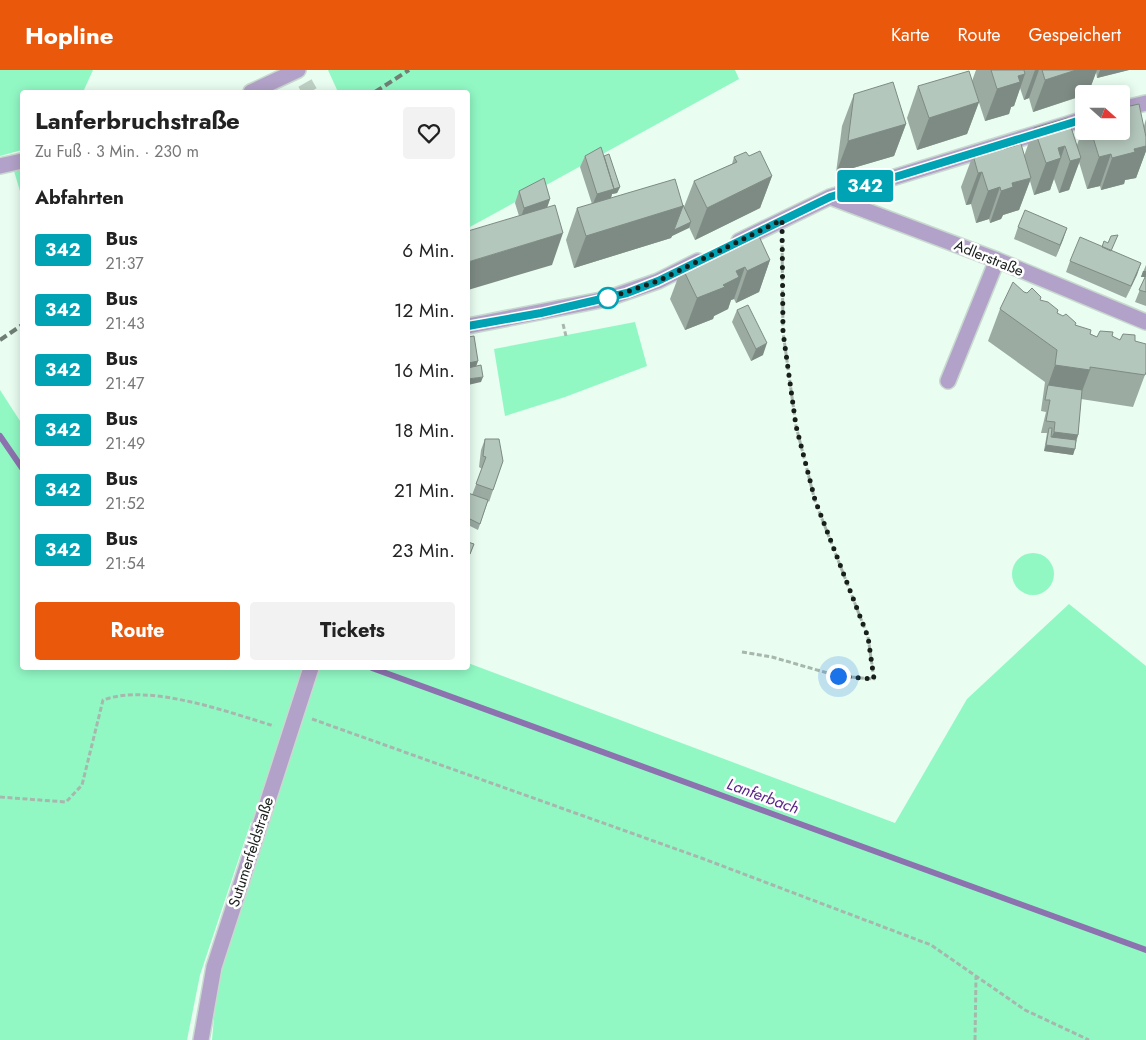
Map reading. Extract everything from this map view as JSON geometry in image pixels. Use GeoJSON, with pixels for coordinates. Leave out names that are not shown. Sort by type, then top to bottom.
{"type":"FeatureCollection","features":[{"type":"Feature","properties":{"kind":"street"},"geometry":{"type":"LineString","coordinates":[[256,90],[300,74]]}},
{"type":"Feature","properties":{"kind":"street"},"geometry":{"type":"LineString","coordinates":[[1130,107],[1146,103]]}},
{"type":"Feature","properties":{"kind":"street"},"geometry":{"type":"LineString","coordinates":[[729,246],[830,197],[1075,122]]}},
{"type":"Feature","properties":{"kind":"street"},"geometry":{"type":"LineString","coordinates":[[0,166],[20,161]]}},
{"type":"Feature","properties":{"kind":"street","name":"Adlerstraße"},"geometry":{"type":"LineString","coordinates":[[830,197],[997,260],[1146,322]]}},
{"type":"Feature","properties":{"kind":"street"},"geometry":{"type":"LineString","coordinates":[[470,326],[606,299],[658,281],[711,255]]}},
{"type":"Feature","properties":{"kind":"street"},"geometry":{"type":"LineString","coordinates":[[948,381],[997,260]]}},
{"type":"Feature","properties":{"kind":"street","name":"Sutumerfeldstraße"},"geometry":{"type":"LineString","coordinates":[[201,1040],[214,967],[289,730],[310,670]]}},
{"type":"Feature","properties":{"kind":"path"},"geometry":{"type":"LineString","coordinates":[[742,652],[772,657],[838,676],[874,679],[868,637],[815,500],[796,426],[783,332],[782,220]]}},
{"type":"Feature","properties":{"kind":"path"},"geometry":{"type":"LineString","coordinates":[[0,798],[66,802],[82,785],[103,700],[118,694],[192,700],[289,730]]}},
{"type":"Feature","properties":{"kind":"path"},"geometry":{"type":"LineString","coordinates":[[295,713],[704,859],[931,945],[1025,1010],[1089,1040]]}},
{"type":"Feature","properties":{"kind":"path"},"geometry":{"type":"LineString","coordinates":[[974,1040],[976,976]]}},
{"type":"Feature","properties":{"kind":"green space"},"geometry":{"type":"Polygon","coordinates":[[[0,70],[93,70],[84,90],[20,90],[20,151],[0,156],[0,70]]]}},
{"type":"Feature","properties":{"kind":"green space"},"geometry":{"type":"Polygon","coordinates":[[[328,70],[735,70],[739,79],[470,227],[470,90],[337,90],[328,70]]]}},
{"type":"Feature","properties":{"kind":"green space"},"geometry":{"type":"Polygon","coordinates":[[[20,170],[20,191],[14,171],[20,170]]]}},
{"type":"Feature","properties":{"kind":"green space"},"geometry":{"type":"Polygon","coordinates":[[[635,322],[647,366],[565,397],[505,416],[494,349],[635,322]]]}},
{"type":"Feature","properties":{"kind":"green space"},"geometry":{"type":"Polygon","coordinates":[[[0,390],[20,421],[20,670],[470,670],[470,664],[895,823],[967,699],[1069,604],[1146,666],[1146,1040],[212,1040],[217,984],[264,827],[251,822],[200,975],[187,1040],[0,1040],[0,390]]]}},
{"type":"Feature","properties":{"kind":"green space"},"geometry":{"type":"Polygon","coordinates":[[[1037,553],[1045,556],[1051,562],[1054,574],[1051,586],[1045,592],[1029,595],[1021,592],[1015,586],[1012,570],[1015,562],[1021,556],[1037,553]]]}},
{"type":"Feature","properties":{"kind":"building"},"geometry":{"type":"Polygon","coordinates":[[[991,70],[1024,70],[1025,74],[1018,76],[1020,82],[997,89],[991,70]]]}},
{"type":"Feature","properties":{"kind":"building"},"geometry":{"type":"Polygon","coordinates":[[[1042,70],[1076,70],[1045,80],[1042,70]]]}},
{"type":"Feature","properties":{"kind":"building"},"geometry":{"type":"Polygon","coordinates":[[[969,71],[979,102],[929,118],[918,86],[969,71]]]}},
{"type":"Feature","properties":{"kind":"building"},"geometry":{"type":"Polygon","coordinates":[[[893,82],[906,124],[848,141],[854,94],[893,82]]]}},
{"type":"Feature","properties":{"kind":"building"},"geometry":{"type":"Polygon","coordinates":[[[1139,104],[1146,146],[1134,149],[1135,152],[1112,158],[1111,154],[1099,157],[1094,140],[1130,140],[1130,106],[1139,104]]]}},
{"type":"Feature","properties":{"kind":"building"},"geometry":{"type":"Polygon","coordinates":[[[1068,118],[1081,158],[1070,161],[1065,146],[1058,148],[1061,158],[1046,163],[1034,128],[1068,118]]]}},
{"type":"Feature","properties":{"kind":"building"},"geometry":{"type":"Polygon","coordinates":[[[1021,144],[1031,178],[1012,183],[1013,187],[1001,191],[1000,187],[988,191],[982,172],[978,173],[973,155],[1002,146],[1004,149],[1021,144]]]}},
{"type":"Feature","properties":{"kind":"building"},"geometry":{"type":"Polygon","coordinates":[[[601,147],[614,189],[597,194],[585,156],[601,147]]]}},
{"type":"Feature","properties":{"kind":"building"},"geometry":{"type":"Polygon","coordinates":[[[760,151],[772,176],[707,208],[694,181],[737,162],[734,157],[746,152],[749,156],[760,151]]]}},
{"type":"Feature","properties":{"kind":"building"},"geometry":{"type":"Polygon","coordinates":[[[609,154],[620,187],[614,189],[604,156],[609,154]]]}},
{"type":"Feature","properties":{"kind":"building"},"geometry":{"type":"Polygon","coordinates":[[[544,178],[550,199],[524,208],[519,191],[544,178]]]}},
{"type":"Feature","properties":{"kind":"building"},"geometry":{"type":"Polygon","coordinates":[[[675,179],[683,206],[586,236],[577,208],[675,179]]]}},
{"type":"Feature","properties":{"kind":"building"},"geometry":{"type":"Polygon","coordinates":[[[555,205],[563,233],[470,261],[470,230],[555,205]]]}},
{"type":"Feature","properties":{"kind":"building"},"geometry":{"type":"Polygon","coordinates":[[[683,206],[691,222],[674,230],[683,206]]]}},
{"type":"Feature","properties":{"kind":"building"},"geometry":{"type":"Polygon","coordinates":[[[1025,210],[1067,228],[1060,245],[1018,227],[1025,210]]]}},
{"type":"Feature","properties":{"kind":"building"},"geometry":{"type":"Polygon","coordinates":[[[757,232],[770,260],[747,271],[745,267],[736,271],[739,277],[723,285],[725,287],[697,298],[682,267],[757,232]]]}},
{"type":"Feature","properties":{"kind":"building"},"geometry":{"type":"Polygon","coordinates":[[[1118,235],[1111,251],[1102,247],[1104,241],[1108,243],[1111,236],[1118,235]]]}},
{"type":"Feature","properties":{"kind":"building"},"geometry":{"type":"Polygon","coordinates":[[[1080,237],[1141,263],[1131,286],[1070,261],[1080,237]]]}},
{"type":"Feature","properties":{"kind":"building"},"geometry":{"type":"Polygon","coordinates":[[[1146,275],[1146,292],[1139,290],[1146,275]]]}},
{"type":"Feature","properties":{"kind":"building"},"geometry":{"type":"Polygon","coordinates":[[[1013,282],[1027,293],[1032,288],[1041,297],[1040,300],[1048,302],[1058,310],[1057,313],[1063,316],[1066,314],[1076,323],[1075,325],[1091,330],[1090,334],[1097,337],[1100,331],[1113,332],[1112,336],[1120,340],[1123,334],[1135,335],[1135,341],[1146,344],[1145,375],[1090,367],[1090,370],[1055,365],[1057,350],[1000,309],[1013,282]]]}},
{"type":"Feature","properties":{"kind":"building"},"geometry":{"type":"Polygon","coordinates":[[[748,305],[767,343],[756,349],[737,310],[748,305]]]}},
{"type":"Feature","properties":{"kind":"building"},"geometry":{"type":"Polygon","coordinates":[[[474,336],[478,361],[470,363],[470,337],[474,336]]]}},
{"type":"Feature","properties":{"kind":"building"},"geometry":{"type":"Polygon","coordinates":[[[481,365],[483,377],[470,379],[470,368],[481,365]]]}},
{"type":"Feature","properties":{"kind":"building"},"geometry":{"type":"Polygon","coordinates":[[[1048,385],[1082,390],[1078,435],[1054,432],[1055,422],[1046,421],[1050,400],[1045,400],[1048,385]]]}},
{"type":"Feature","properties":{"kind":"building"},"geometry":{"type":"Polygon","coordinates":[[[1049,428],[1052,428],[1051,437],[1076,440],[1075,449],[1046,445],[1049,428]]]}},
{"type":"Feature","properties":{"kind":"building"},"geometry":{"type":"Polygon","coordinates":[[[485,439],[499,439],[503,461],[493,490],[476,484],[486,457],[483,456],[485,439]]]}},
{"type":"Feature","properties":{"kind":"building"},"geometry":{"type":"Polygon","coordinates":[[[470,494],[488,500],[480,524],[470,519],[470,494]]]}},
{"type":"Feature","properties":{"kind":"building"},"geometry":{"type":"Polygon","coordinates":[[[470,543],[474,544],[470,554],[470,543]]]}},
{"type":"Feature","properties":{"kind":"waterway","name":"Lanferbach"},"geometry":{"type":"LineString","coordinates":[[0,436],[20,465]]}},
{"type":"Feature","properties":{"kind":"waterway","name":"Lanferbach"},"geometry":{"type":"LineString","coordinates":[[377,670],[1146,950]]}},
{"type":"Feature","properties":{"kind":"tunnel"},"geometry":{"type":"LineString","coordinates":[[305,83],[309,90]]}},
{"type":"Feature","properties":{"kind":"railway"},"geometry":{"type":"LineString","coordinates":[[378,90],[409,70]]}},
{"type":"Feature","properties":{"kind":"railway"},"geometry":{"type":"LineString","coordinates":[[0,340],[20,326]]}},
{"type":"Feature","properties":{"kind":"bus line","name":"342"},"geometry":{"type":"LineString","coordinates":[[470,326],[541,313],[627,293],[658,281],[830,197],[1075,122]]}},
{"type":"Feature","properties":{"kind":"route"},"geometry":{"type":"LineString","coordinates":[[608,298],[606,299],[658,281],[782,220],[783,332],[796,426],[815,500],[868,637],[874,679],[838,676]]}}]}
